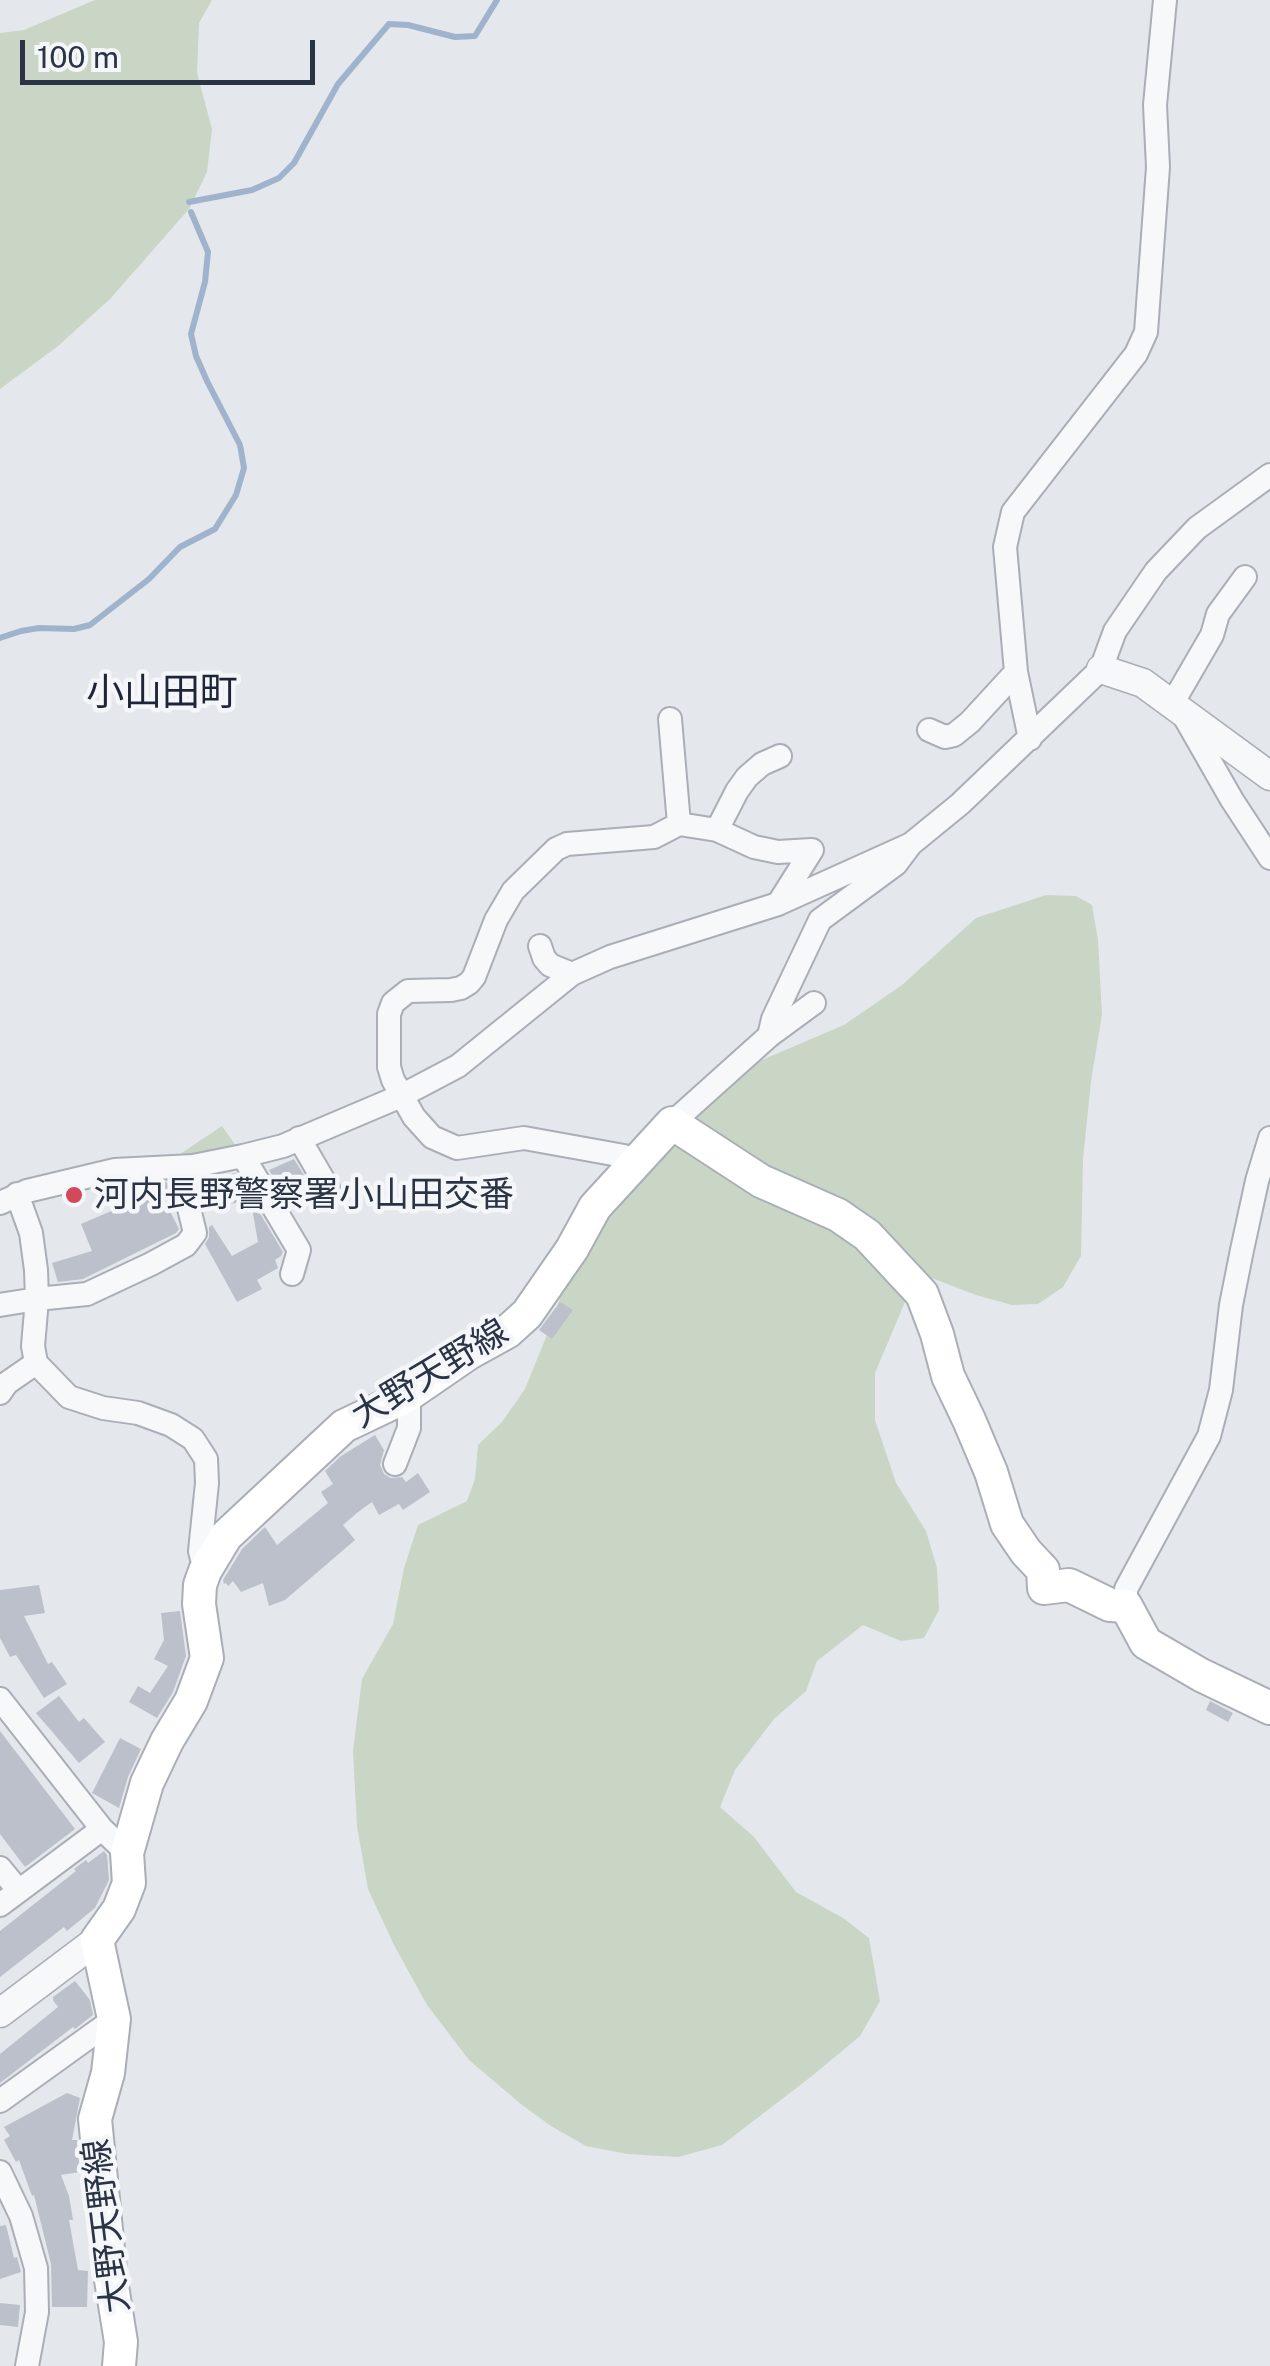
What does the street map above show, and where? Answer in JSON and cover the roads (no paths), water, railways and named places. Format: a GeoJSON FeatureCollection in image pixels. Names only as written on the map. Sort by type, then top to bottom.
{"type":"FeatureCollection","features":[{"type":"Feature","properties":{"kind":"main road","name":"大野天野線"},"geometry":{"type":"LineString","coordinates":[[119,2366],[120,2342],[94,2119],[108,2073],[114,2019],[97,1940],[119,1910],[129,1883],[127,1854],[147,1782],[191,1700],[207,1658],[199,1604],[205,1571],[226,1536],[344,1426],[405,1396],[507,1332],[528,1314],[572,1249],[595,1206],[672,1124]]}},
{"type":"Feature","properties":{"kind":"main road"},"geometry":{"type":"LineString","coordinates":[[672,1124],[761,1182],[838,1214],[867,1236],[922,1294],[948,1376],[976,1437],[1007,1524],[1042,1570],[1044,1588],[1069,1585],[1110,1604],[1126,1606],[1146,1643],[1270,1708]]}},
{"type":"Feature","properties":{"kind":"street"},"geometry":{"type":"LineString","coordinates":[[1030,739],[1016,672],[1005,546],[1014,512],[1136,354],[1146,332],[1158,167],[1155,105],[1165,0]]}},
{"type":"Feature","properties":{"kind":"street"},"geometry":{"type":"LineString","coordinates":[[769,1036],[773,1019],[820,920],[896,864],[911,844],[960,804],[1100,670],[1115,631],[1156,571],[1196,528],[1270,475]]}},
{"type":"Feature","properties":{"kind":"street"},"geometry":{"type":"LineString","coordinates":[[1176,706],[1212,635],[1218,614],[1244,577]]}},
{"type":"Feature","properties":{"kind":"street"},"geometry":{"type":"LineString","coordinates":[[1100,670],[1143,683],[1270,776]]}},
{"type":"Feature","properties":{"kind":"street"},"geometry":{"type":"LineString","coordinates":[[929,730],[944,738],[954,734],[1016,672]]}},
{"type":"Feature","properties":{"kind":"street"},"geometry":{"type":"LineString","coordinates":[[1176,706],[1270,858]]}},
{"type":"Feature","properties":{"kind":"street"},"geometry":{"type":"LineString","coordinates":[[670,719],[679,824]]}},
{"type":"Feature","properties":{"kind":"street"},"geometry":{"type":"LineString","coordinates":[[717,830],[747,777],[780,756]]}},
{"type":"Feature","properties":{"kind":"street"},"geometry":{"type":"LineString","coordinates":[[636,1162],[624,1156],[524,1138],[456,1148],[432,1137],[401,1096],[390,1068],[389,1014],[393,1002],[408,991],[451,990],[469,983],[490,912],[556,849],[567,844],[654,837],[679,824],[717,830],[778,852],[812,850],[778,904]]}},
{"type":"Feature","properties":{"kind":"street"},"geometry":{"type":"LineString","coordinates":[[205,1571],[200,1552],[206,1459],[193,1439],[171,1425],[138,1412],[102,1408],[69,1397],[36,1364],[33,1346],[37,1298],[31,1232],[8,1199],[115,1170],[180,1167],[283,1146],[401,1096],[458,1066],[572,974],[610,957],[778,904],[911,844]]}},
{"type":"Feature","properties":{"kind":"street"},"geometry":{"type":"LineString","coordinates":[[540,946],[550,965],[572,974]]}},
{"type":"Feature","properties":{"kind":"street"},"geometry":{"type":"LineString","coordinates":[[672,1124],[769,1036],[814,1003]]}},
{"type":"Feature","properties":{"kind":"street"},"geometry":{"type":"LineString","coordinates":[[299,1138],[328,1188]]}},
{"type":"Feature","properties":{"kind":"street"},"geometry":{"type":"LineString","coordinates":[[1126,1606],[1126,1589],[1209,1436],[1221,1390],[1242,1250],[1270,1138]]}},
{"type":"Feature","properties":{"kind":"street"},"geometry":{"type":"LineString","coordinates":[[244,1156],[299,1250],[292,1274]]}},
{"type":"Feature","properties":{"kind":"street"},"geometry":{"type":"LineString","coordinates":[[0,1305],[87,1294],[186,1244],[196,1233],[180,1167]]}},
{"type":"Feature","properties":{"kind":"street"},"geometry":{"type":"LineString","coordinates":[[0,1393],[7,1383],[36,1364]]}},
{"type":"Feature","properties":{"kind":"street"},"geometry":{"type":"LineString","coordinates":[[394,1464],[409,1428],[405,1396]]}},
{"type":"Feature","properties":{"kind":"street"},"geometry":{"type":"LineString","coordinates":[[0,1699],[102,1829],[127,1854]]}},
{"type":"Feature","properties":{"kind":"street"},"geometry":{"type":"LineString","coordinates":[[0,1868],[9,1898],[102,1829]]}},
{"type":"Feature","properties":{"kind":"street"},"geometry":{"type":"LineString","coordinates":[[0,2013],[97,1940]]}},
{"type":"Feature","properties":{"kind":"street"},"geometry":{"type":"LineString","coordinates":[[0,2101],[114,2019]]}},
{"type":"Feature","properties":{"kind":"street"},"geometry":{"type":"LineString","coordinates":[[0,2172],[21,2216],[36,2268],[37,2312],[27,2366]]}},
{"type":"Feature","properties":{"kind":"waterway"},"geometry":{"type":"LineString","coordinates":[[189,202],[252,190],[279,178],[294,163],[338,84],[389,24],[455,37],[475,36],[497,0]]}},
{"type":"Feature","properties":{"kind":"waterway"},"geometry":{"type":"LineString","coordinates":[[0,638],[39,628],[74,629],[90,625],[149,579],[180,547],[215,529],[236,495],[244,468],[240,445],[207,381],[191,334],[205,282],[208,252],[191,212]]}},
{"type":"Feature","properties":{"kind":"place","name":"河内長野警察署小山田交番"},"geometry":{"type":"Point","coordinates":[74,1195]}},
{"type":"Feature","properties":{"kind":"district","name":"小山田町"},"geometry":{"type":"Point","coordinates":[162,693]}}]}
